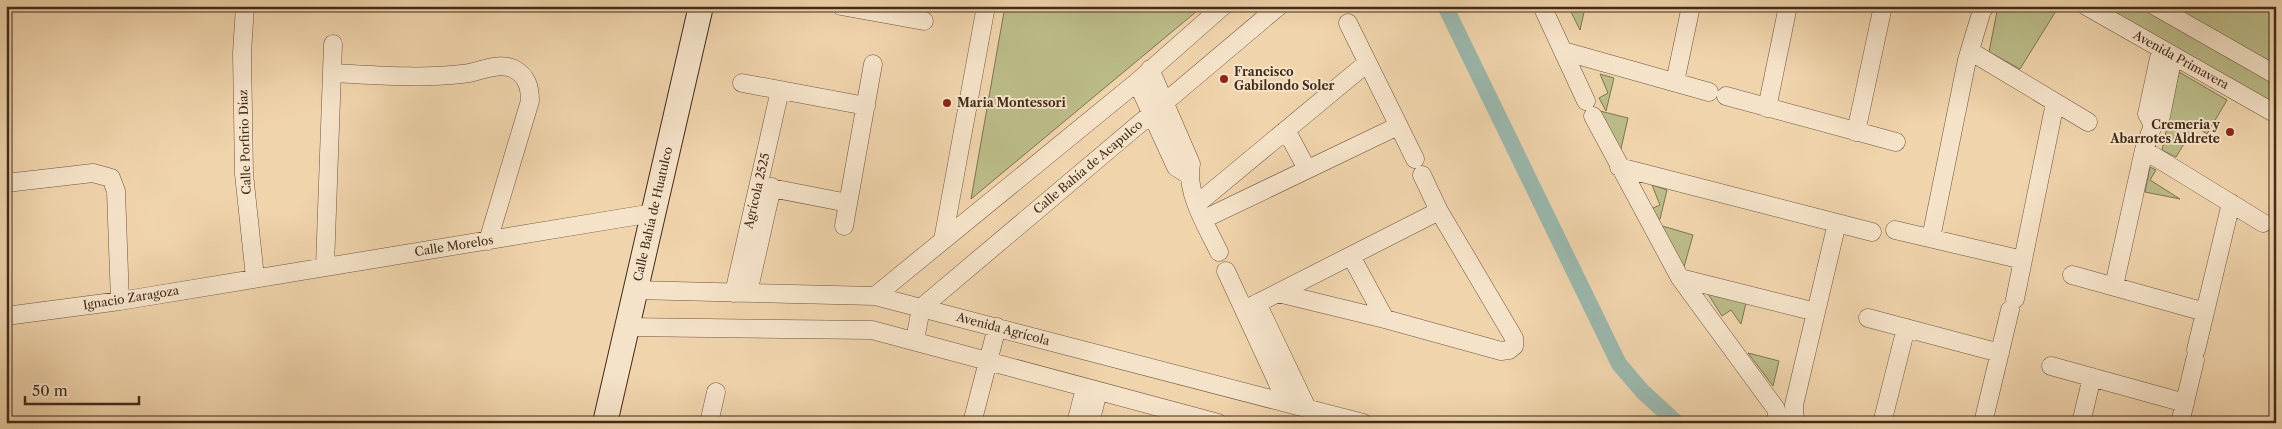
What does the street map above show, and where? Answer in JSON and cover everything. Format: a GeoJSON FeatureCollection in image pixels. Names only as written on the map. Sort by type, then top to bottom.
{"type":"FeatureCollection","features":[{"type":"Feature","properties":{"kind":"street","name":"Calle Porfirio Díaz"},"geometry":{"type":"LineString","coordinates":[[245,6],[242,53],[244,174],[255,277]]}},
{"type":"Feature","properties":{"kind":"street","name":"Calle Bahía de Huatulco"},"geometry":{"type":"LineString","coordinates":[[605,423],[701,6]]}},
{"type":"Feature","properties":{"kind":"street"},"geometry":{"type":"LineString","coordinates":[[841,6],[882,10],[924,21]]}},
{"type":"Feature","properties":{"kind":"street"},"geometry":{"type":"LineString","coordinates":[[943,240],[986,6]]}},
{"type":"Feature","properties":{"kind":"street"},"geometry":{"type":"LineString","coordinates":[[875,296],[1143,76],[1223,6]]}},
{"type":"Feature","properties":{"kind":"street","name":"Calle Bahía de Acapulco"},"geometry":{"type":"LineString","coordinates":[[921,308],[1279,6]]}},
{"type":"Feature","properties":{"kind":"street"},"geometry":{"type":"LineString","coordinates":[[1542,6],[1619,167],[1680,278],[1777,416],[1794,405]]}},
{"type":"Feature","properties":{"kind":"street"},"geometry":{"type":"LineString","coordinates":[[1675,82],[1691,6]]}},
{"type":"Feature","properties":{"kind":"street"},"geometry":{"type":"LineString","coordinates":[[1767,108],[1788,6]]}},
{"type":"Feature","properties":{"kind":"street"},"geometry":{"type":"LineString","coordinates":[[1856,132],[1883,6]]}},
{"type":"Feature","properties":{"kind":"street","name":"Avenida Primavera"},"geometry":{"type":"LineString","coordinates":[[2086,6],[2276,114]]}},
{"type":"Feature","properties":{"kind":"street"},"geometry":{"type":"LineString","coordinates":[[2155,6],[2276,75]]}},
{"type":"Feature","properties":{"kind":"street"},"geometry":{"type":"LineString","coordinates":[[1931,238],[1970,51],[1983,7]]}},
{"type":"Feature","properties":{"kind":"street"},"geometry":{"type":"LineString","coordinates":[[1348,23],[1415,159]]}},
{"type":"Feature","properties":{"kind":"street"},"geometry":{"type":"LineString","coordinates":[[325,266],[333,44]]}},
{"type":"Feature","properties":{"kind":"street"},"geometry":{"type":"LineString","coordinates":[[1563,51],[1709,92]]}},
{"type":"Feature","properties":{"kind":"street"},"geometry":{"type":"LineString","coordinates":[[1970,51],[2088,122]]}},
{"type":"Feature","properties":{"kind":"street"},"geometry":{"type":"LineString","coordinates":[[2114,286],[2144,150],[2153,125],[2147,114],[2167,52]]}},
{"type":"Feature","properties":{"kind":"street"},"geometry":{"type":"LineString","coordinates":[[1200,211],[1286,130],[1367,63]]}},
{"type":"Feature","properties":{"kind":"street"},"geometry":{"type":"LineString","coordinates":[[844,226],[873,64]]}},
{"type":"Feature","properties":{"kind":"street"},"geometry":{"type":"LineString","coordinates":[[332,73],[432,77],[465,74],[496,66],[513,69],[524,76],[530,87],[530,101],[488,241]]}},
{"type":"Feature","properties":{"kind":"street"},"geometry":{"type":"LineString","coordinates":[[1143,76],[1158,109],[1176,167],[1189,175],[1200,211],[1218,252]]}},
{"type":"Feature","properties":{"kind":"street"},"geometry":{"type":"LineString","coordinates":[[742,83],[866,106]]}},
{"type":"Feature","properties":{"kind":"street","name":"Agrícola 2525"},"geometry":{"type":"LineString","coordinates":[[741,293],[765,186],[780,90]]}},
{"type":"Feature","properties":{"kind":"street"},"geometry":{"type":"LineString","coordinates":[[1726,96],[1896,142]]}},
{"type":"Feature","properties":{"kind":"street"},"geometry":{"type":"LineString","coordinates":[[1983,423],[2013,305],[2055,102]]}},
{"type":"Feature","properties":{"kind":"street"},"geometry":{"type":"LineString","coordinates":[[1200,211],[1306,170],[1398,126]]}},
{"type":"Feature","properties":{"kind":"street"},"geometry":{"type":"LineString","coordinates":[[1286,130],[1306,170]]}},
{"type":"Feature","properties":{"kind":"street"},"geometry":{"type":"LineString","coordinates":[[2144,150],[2264,223]]}},
{"type":"Feature","properties":{"kind":"street"},"geometry":{"type":"LineString","coordinates":[[1619,167],[1872,232]]}},
{"type":"Feature","properties":{"kind":"street"},"geometry":{"type":"LineString","coordinates":[[6,183],[93,173],[111,178],[116,190],[120,301]]}},
{"type":"Feature","properties":{"kind":"street"},"geometry":{"type":"LineString","coordinates":[[1278,293],[1385,318],[1501,351],[1509,350],[1514,346],[1514,338],[1439,211],[1422,176]]}},
{"type":"Feature","properties":{"kind":"street"},"geometry":{"type":"LineString","coordinates":[[765,186],[848,203]]}},
{"type":"Feature","properties":{"kind":"street"},"geometry":{"type":"LineString","coordinates":[[2180,423],[2231,202]]}},
{"type":"Feature","properties":{"kind":"street"},"geometry":{"type":"LineString","coordinates":[[1251,306],[1439,211]]}},
{"type":"Feature","properties":{"kind":"street","name":"Calle Morelos"},"geometry":{"type":"LineString","coordinates":[[255,277],[488,241],[653,212]]}},
{"type":"Feature","properties":{"kind":"street"},"geometry":{"type":"LineString","coordinates":[[1795,423],[1794,405],[1837,223]]}},
{"type":"Feature","properties":{"kind":"street"},"geometry":{"type":"LineString","coordinates":[[1895,230],[2023,260]]}},
{"type":"Feature","properties":{"kind":"street"},"geometry":{"type":"LineString","coordinates":[[1351,256],[1385,318]]}},
{"type":"Feature","properties":{"kind":"street"},"geometry":{"type":"LineString","coordinates":[[1226,271],[1251,306],[1307,408]]}},
{"type":"Feature","properties":{"kind":"street"},"geometry":{"type":"LineString","coordinates":[[2072,275],[2205,312]]}},
{"type":"Feature","properties":{"kind":"street","name":"Ignacio Zaragoza"},"geometry":{"type":"LineString","coordinates":[[6,316],[120,301],[255,277]]}},
{"type":"Feature","properties":{"kind":"street"},"geometry":{"type":"LineString","coordinates":[[1680,278],[1816,312]]}},
{"type":"Feature","properties":{"kind":"street","name":"Avenida Agrícola"},"geometry":{"type":"LineString","coordinates":[[635,290],[875,296],[1307,408],[1325,418],[1363,423]]}},
{"type":"Feature","properties":{"kind":"street"},"geometry":{"type":"LineString","coordinates":[[1251,306],[1287,403]]}},
{"type":"Feature","properties":{"kind":"street"},"geometry":{"type":"LineString","coordinates":[[915,340],[921,308]]}},
{"type":"Feature","properties":{"kind":"street"},"geometry":{"type":"LineString","coordinates":[[1868,318],[2000,353]]}},
{"type":"Feature","properties":{"kind":"street"},"geometry":{"type":"LineString","coordinates":[[626,327],[872,330],[915,340],[988,362],[1218,423]]}},
{"type":"Feature","properties":{"kind":"street"},"geometry":{"type":"LineString","coordinates":[[972,423],[996,327]]}},
{"type":"Feature","properties":{"kind":"street"},"geometry":{"type":"LineString","coordinates":[[1882,423],[1906,328]]}},
{"type":"Feature","properties":{"kind":"street"},"geometry":{"type":"LineString","coordinates":[[2051,366],[2185,403]]}},
{"type":"Feature","properties":{"kind":"street"},"geometry":{"type":"LineString","coordinates":[[2080,423],[2092,377]]}},
{"type":"Feature","properties":{"kind":"street"},"geometry":{"type":"LineString","coordinates":[[1076,423],[1092,390]]}},
{"type":"Feature","properties":{"kind":"street"},"geometry":{"type":"LineString","coordinates":[[1090,423],[1092,390]]}},
{"type":"Feature","properties":{"kind":"street"},"geometry":{"type":"LineString","coordinates":[[709,423],[716,392]]}},
{"type":"Feature","properties":{"kind":"green space"},"geometry":{"type":"Polygon","coordinates":[[[1005,6],[1203,6],[971,199],[1005,6]]]}},
{"type":"Feature","properties":{"kind":"green space"},"geometry":{"type":"Polygon","coordinates":[[[1568,6],[1585,8],[1580,30],[1568,6]]]}},
{"type":"Feature","properties":{"kind":"green space"},"geometry":{"type":"Polygon","coordinates":[[[1998,6],[2059,6],[2020,69],[1989,52],[1998,6]]]}},
{"type":"Feature","properties":{"kind":"green space"},"geometry":{"type":"Polygon","coordinates":[[[2097,6],[2142,6],[2276,83],[2276,108],[2097,6]]]}},
{"type":"Feature","properties":{"kind":"green space"},"geometry":{"type":"Polygon","coordinates":[[[2173,6],[2276,6],[2276,66],[2173,6]]]}},
{"type":"Feature","properties":{"kind":"green space"},"geometry":{"type":"Polygon","coordinates":[[[2179,72],[2227,100],[2207,134],[2195,126],[2176,157],[2162,150],[2179,72]]]}},
{"type":"Feature","properties":{"kind":"green space"},"geometry":{"type":"Polygon","coordinates":[[[1600,74],[1614,78],[1606,111],[1599,98],[1608,93],[1600,74]]]}},
{"type":"Feature","properties":{"kind":"green space"},"geometry":{"type":"Polygon","coordinates":[[[1600,111],[1628,118],[1620,153],[1600,111]]]}},
{"type":"Feature","properties":{"kind":"green space"},"geometry":{"type":"Polygon","coordinates":[[[2150,167],[2156,170],[2150,180],[2180,199],[2145,192],[2150,167]]]}},
{"type":"Feature","properties":{"kind":"green space"},"geometry":{"type":"Polygon","coordinates":[[[1652,185],[1667,190],[1660,219],[1656,221],[1651,209],[1660,205],[1652,185]]]}},
{"type":"Feature","properties":{"kind":"green space"},"geometry":{"type":"Polygon","coordinates":[[[1659,225],[1693,235],[1684,267],[1659,225]]]}},
{"type":"Feature","properties":{"kind":"green space"},"geometry":{"type":"Polygon","coordinates":[[[1708,294],[1746,303],[1741,324],[1731,310],[1722,316],[1708,294]]]}},
{"type":"Feature","properties":{"kind":"green space"},"geometry":{"type":"Polygon","coordinates":[[[1748,353],[1779,361],[1773,386],[1748,353]]]}},
{"type":"Feature","properties":{"kind":"waterway"},"geometry":{"type":"LineString","coordinates":[[1445,6],[1619,364],[1643,392],[1677,423]]}},
{"type":"Feature","properties":{"kind":"place","name":"Francisco Gabilondo Soler"},"geometry":{"type":"Point","coordinates":[1224,79]}},
{"type":"Feature","properties":{"kind":"place","name":"Maria Montessori"},"geometry":{"type":"Point","coordinates":[947,103]}},
{"type":"Feature","properties":{"kind":"place","name":"Cremeria y Abarrotes Aldrete"},"geometry":{"type":"Point","coordinates":[2230,132]}}]}
